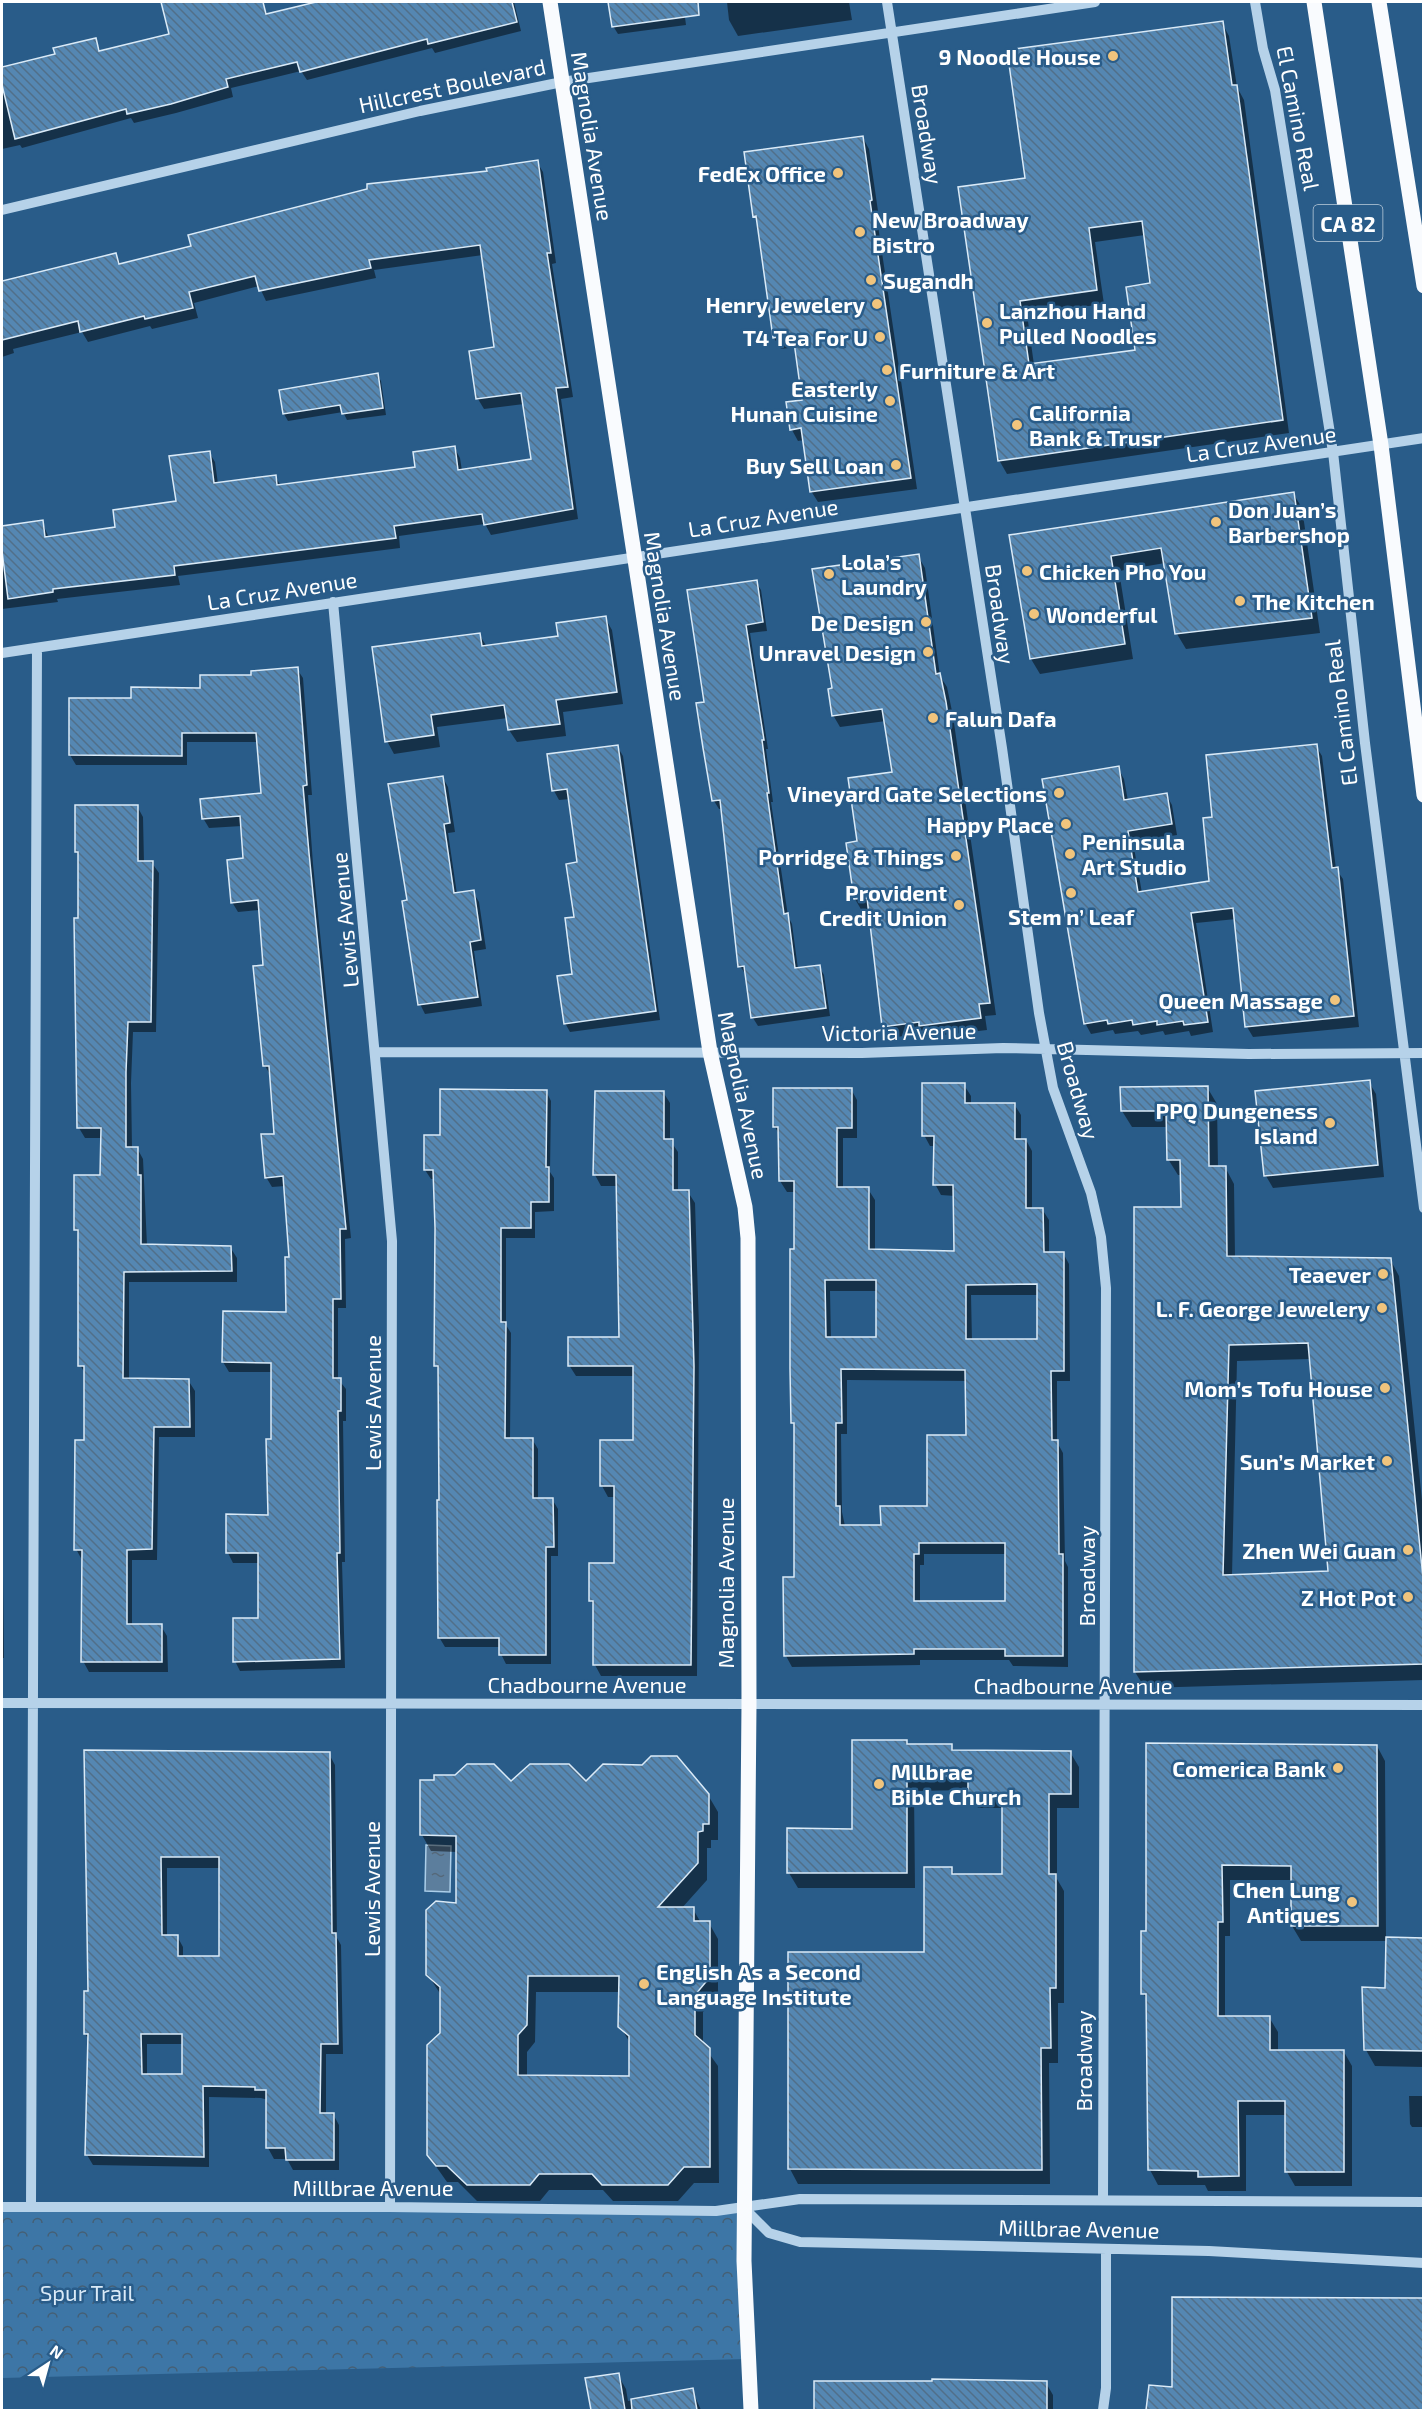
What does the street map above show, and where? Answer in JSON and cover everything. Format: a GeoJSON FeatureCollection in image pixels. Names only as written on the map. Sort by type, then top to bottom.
{"type":"FeatureCollection","features":[{"type":"Feature","properties":{"kind":"main road","name":"Magnolia Avenue"},"geometry":{"type":"LineString","coordinates":[[550,2],[710,1052],[745,1207],[748,1238],[749,1704],[744,2208],[746,2341],[751,2410]]}},
{"type":"Feature","properties":{"kind":"main road","name":"El Camino Real"},"geometry":{"type":"LineString","coordinates":[[1314,2],[1382,445],[1424,795]]}},
{"type":"Feature","properties":{"kind":"main road","name":"CA 82"},"geometry":{"type":"LineString","coordinates":[[1379,2],[1424,286]]}},
{"type":"Feature","properties":{"kind":"street","name":"Broadway"},"geometry":{"type":"LineString","coordinates":[[887,2],[1046,1049],[1053,1088],[1091,1193],[1101,1237],[1106,1288],[1103,2198]]}},
{"type":"Feature","properties":{"kind":"street","name":"Hillcrest Boulevard"},"geometry":{"type":"LineString","coordinates":[[2,210],[420,111],[562,82],[1095,2]]}},
{"type":"Feature","properties":{"kind":"street","name":"El Camino Real"},"geometry":{"type":"LineString","coordinates":[[1255,2],[1263,49],[1275,90],[1334,452],[1364,733],[1424,1208]]}},
{"type":"Feature","properties":{"kind":"street","name":"La Cruz Avenue"},"geometry":{"type":"LineString","coordinates":[[2,653],[1424,438]]}},
{"type":"Feature","properties":{"kind":"street","name":"Lewis Avenue"},"geometry":{"type":"LineString","coordinates":[[333,602],[392,1241],[390,2207]]}},
{"type":"Feature","properties":{"kind":"street"},"geometry":{"type":"LineString","coordinates":[[31,2207],[37,648]]}},
{"type":"Feature","properties":{"kind":"street","name":"Victoria Avenue"},"geometry":{"type":"LineString","coordinates":[[376,1052],[862,1053],[1046,1049],[1249,1054],[1404,1051],[1424,1053]]}},
{"type":"Feature","properties":{"kind":"street","name":"Chadbourne Avenue"},"geometry":{"type":"LineString","coordinates":[[2,1703],[1424,1705]]}},
{"type":"Feature","properties":{"kind":"street","name":"Millbrae Avenue"},"geometry":{"type":"LineString","coordinates":[[2,2207],[390,2207],[710,2211],[800,2199],[1103,2198],[1424,2202]]}},
{"type":"Feature","properties":{"kind":"street","name":"Millbrae Avenue"},"geometry":{"type":"LineString","coordinates":[[744,2208],[769,2233],[800,2242],[1209,2251],[1424,2263]]}},
{"type":"Feature","properties":{"kind":"street"},"geometry":{"type":"LineString","coordinates":[[1103,2410],[1106,2388],[1106,2249]]}},
{"type":"Feature","properties":{"kind":"green space","name":"Spur Trail"},"geometry":{"type":"Polygon","coordinates":[[[2,2207],[744,2208],[747,2359],[2,2378],[2,2207]]]}},
{"type":"Feature","properties":{"kind":"water"},"geometry":{"type":"Polygon","coordinates":[[[426,1845],[451,1846],[450,1892],[425,1891],[426,1845]]]}},
{"type":"Feature","properties":{"kind":"building"},"geometry":{"type":"Polygon","coordinates":[[[161,2],[263,2],[266,14],[316,2],[512,2],[517,22],[428,44],[427,39],[300,72],[297,62],[226,79],[228,87],[171,104],[127,114],[126,109],[15,139],[2,85],[2,67],[55,54],[53,48],[96,38],[99,51],[169,34],[161,2]]]}},
{"type":"Feature","properties":{"kind":"building"},"geometry":{"type":"Polygon","coordinates":[[[608,2],[698,2],[699,15],[612,27],[608,2]]]}},
{"type":"Feature","properties":{"kind":"building"},"geometry":{"type":"Polygon","coordinates":[[[1223,21],[1232,85],[1237,85],[1283,420],[998,461],[958,187],[1025,178],[1007,50],[1223,21]],[[1142,221],[1089,228],[1097,290],[1020,301],[1029,364],[1135,350],[1126,287],[1150,283],[1142,221]]]}},
{"type":"Feature","properties":{"kind":"building"},"geometry":{"type":"Polygon","coordinates":[[[863,136],[872,200],[870,201],[911,478],[810,492],[801,428],[790,430],[786,402],[802,400],[793,335],[773,338],[756,216],[753,217],[744,152],[863,136]]]}},
{"type":"Feature","properties":{"kind":"building"},"geometry":{"type":"Polygon","coordinates":[[[538,160],[551,253],[547,253],[568,387],[556,388],[573,509],[484,525],[482,514],[394,526],[396,538],[174,566],[175,575],[53,589],[53,592],[8,599],[2,551],[2,526],[43,520],[45,537],[115,527],[113,510],[176,501],[169,456],[210,451],[214,483],[276,475],[277,485],[415,467],[413,452],[455,446],[458,470],[531,459],[521,393],[476,399],[469,351],[494,347],[480,245],[369,260],[371,268],[259,291],[255,276],[189,292],[193,308],[145,319],[144,316],[80,332],[78,321],[2,340],[2,281],[116,253],[119,264],[191,246],[188,235],[367,189],[367,184],[487,171],[486,168],[538,160]]]}},
{"type":"Feature","properties":{"kind":"building"},"geometry":{"type":"Polygon","coordinates":[[[378,373],[383,408],[342,414],[340,405],[283,414],[279,390],[378,373]]]}},
{"type":"Feature","properties":{"kind":"building"},"geometry":{"type":"Polygon","coordinates":[[[1294,492],[1312,618],[1175,634],[1161,548],[1111,556],[1125,644],[1030,659],[1009,535],[1294,492]]]}},
{"type":"Feature","properties":{"kind":"building"},"geometry":{"type":"Polygon","coordinates":[[[919,554],[936,674],[940,673],[946,702],[990,1003],[979,1004],[981,1018],[919,1026],[919,1022],[882,1027],[867,898],[854,899],[846,843],[857,841],[848,778],[892,772],[882,709],[832,716],[828,689],[832,688],[812,569],[919,554]]]}},
{"type":"Feature","properties":{"kind":"building"},"geometry":{"type":"Polygon","coordinates":[[[757,580],[763,622],[746,625],[764,740],[762,740],[769,793],[767,793],[784,914],[788,913],[795,968],[820,965],[826,1008],[751,1018],[744,966],[738,967],[720,800],[712,801],[696,703],[704,702],[687,590],[757,580]]]}},
{"type":"Feature","properties":{"kind":"building"},"geometry":{"type":"Polygon","coordinates":[[[606,616],[617,692],[556,700],[560,724],[508,730],[504,705],[431,715],[434,735],[385,742],[372,647],[480,633],[482,646],[558,636],[556,623],[606,616]]]}},
{"type":"Feature","properties":{"kind":"building"},"geometry":{"type":"Polygon","coordinates":[[[298,667],[307,785],[303,786],[346,1229],[340,1229],[341,1299],[333,1299],[333,1378],[341,1378],[341,1411],[338,1411],[340,1553],[337,1553],[340,1659],[233,1662],[233,1618],[258,1618],[258,1553],[226,1553],[226,1514],[268,1515],[266,1439],[271,1439],[271,1363],[222,1362],[223,1311],[286,1312],[285,1257],[289,1257],[283,1176],[265,1178],[261,1134],[274,1134],[269,1066],[263,1066],[253,966],[263,965],[258,900],[231,903],[227,860],[243,858],[240,816],[202,819],[200,799],[261,793],[256,733],[182,733],[182,756],[69,755],[69,698],[131,698],[131,687],[200,688],[200,675],[251,675],[251,671],[298,667]]]}},
{"type":"Feature","properties":{"kind":"building"},"geometry":{"type":"Polygon","coordinates":[[[1317,744],[1332,868],[1338,867],[1354,1016],[1245,1027],[1233,908],[1191,913],[1208,1022],[1184,1025],[1183,1021],[1157,1025],[1157,1021],[1133,1025],[1132,1020],[1108,1024],[1107,1020],[1084,1024],[1042,779],[1119,766],[1124,800],[1167,793],[1172,824],[1128,831],[1138,892],[1209,881],[1203,818],[1212,817],[1206,755],[1317,744]]]}},
{"type":"Feature","properties":{"kind":"building"},"geometry":{"type":"Polygon","coordinates":[[[618,745],[656,1011],[564,1024],[557,976],[572,974],[565,918],[574,917],[566,864],[577,862],[567,789],[552,791],[547,754],[618,745]]]}},
{"type":"Feature","properties":{"kind":"building"},"geometry":{"type":"Polygon","coordinates":[[[443,776],[450,823],[444,824],[454,893],[474,890],[481,940],[470,942],[478,997],[418,1005],[402,901],[407,900],[388,784],[443,776]]]}},
{"type":"Feature","properties":{"kind":"building"},"geometry":{"type":"Polygon","coordinates":[[[75,805],[138,805],[138,861],[153,861],[151,1022],[128,1022],[126,1072],[126,1147],[138,1147],[138,1175],[141,1175],[141,1244],[231,1246],[232,1271],[124,1272],[123,1378],[189,1379],[190,1427],[154,1427],[152,1549],[127,1550],[127,1624],[162,1624],[162,1662],[81,1662],[82,1550],[74,1550],[75,1440],[84,1440],[84,1366],[78,1366],[78,1230],[74,1230],[74,1175],[100,1175],[101,1128],[77,1128],[74,918],[78,918],[78,852],[75,852],[75,805]]]}},
{"type":"Feature","properties":{"kind":"building"},"geometry":{"type":"Polygon","coordinates":[[[1370,1080],[1378,1165],[1264,1176],[1255,1091],[1370,1080]]]}},
{"type":"Feature","properties":{"kind":"building"},"geometry":{"type":"Polygon","coordinates":[[[922,1083],[965,1083],[965,1103],[1015,1103],[1015,1139],[1026,1139],[1026,1208],[1043,1208],[1044,1252],[1064,1252],[1064,1371],[1051,1371],[1052,1440],[1058,1440],[1059,1554],[1063,1554],[1063,1656],[1005,1656],[1005,1649],[914,1649],[914,1654],[784,1656],[783,1577],[794,1577],[794,1423],[791,1423],[790,1249],[794,1249],[794,1181],[779,1181],[778,1127],[773,1127],[773,1088],[852,1088],[852,1128],[837,1128],[837,1187],[869,1187],[869,1249],[954,1251],[953,1185],[933,1185],[934,1136],[922,1136],[922,1083]],[[825,1280],[826,1337],[876,1337],[876,1280],[825,1280]],[[1037,1284],[966,1285],[966,1339],[1037,1339],[1037,1284]],[[841,1369],[842,1423],[836,1423],[836,1506],[840,1506],[840,1525],[881,1525],[880,1506],[927,1506],[927,1435],[966,1435],[965,1370],[841,1369]],[[919,1543],[919,1554],[914,1554],[914,1601],[1005,1601],[1005,1543],[919,1543]]]}},
{"type":"Feature","properties":{"kind":"building"},"geometry":{"type":"Polygon","coordinates":[[[1208,1086],[1209,1166],[1226,1166],[1227,1256],[1391,1258],[1424,1588],[1424,1664],[1134,1672],[1134,1207],[1181,1207],[1180,1160],[1167,1160],[1166,1111],[1121,1111],[1120,1087],[1208,1086]],[[1308,1343],[1229,1345],[1223,1575],[1328,1571],[1308,1343]]]}},
{"type":"Feature","properties":{"kind":"building"},"geometry":{"type":"Polygon","coordinates":[[[440,1089],[547,1090],[546,1167],[549,1167],[549,1202],[531,1202],[531,1228],[501,1228],[501,1322],[506,1322],[505,1438],[533,1438],[533,1498],[553,1498],[554,1547],[546,1547],[546,1655],[499,1655],[499,1638],[438,1638],[438,1366],[434,1366],[435,1228],[433,1170],[424,1170],[424,1135],[440,1135],[440,1089]]]}},
{"type":"Feature","properties":{"kind":"building"},"geometry":{"type":"Polygon","coordinates":[[[595,1091],[664,1091],[664,1139],[673,1139],[673,1190],[689,1190],[694,1366],[691,1665],[593,1665],[593,1601],[589,1601],[589,1563],[614,1563],[614,1486],[600,1486],[600,1440],[633,1440],[633,1366],[568,1366],[568,1337],[619,1337],[616,1175],[593,1175],[595,1091]]]}},
{"type":"Feature","properties":{"kind":"building"},"geometry":{"type":"Polygon","coordinates":[[[852,1740],[907,1740],[907,1744],[952,1744],[952,1750],[1071,1751],[1071,1794],[1049,1794],[1049,1874],[1056,1874],[1056,1988],[1050,1988],[1051,2048],[1041,2048],[1042,2170],[788,2169],[788,1952],[924,1952],[924,1867],[952,1867],[952,1874],[1002,1874],[1002,1794],[968,1794],[968,1776],[907,1776],[907,1873],[787,1873],[787,1828],[852,1829],[852,1740]]]}},
{"type":"Feature","properties":{"kind":"building"},"geometry":{"type":"Polygon","coordinates":[[[1146,1743],[1377,1745],[1378,1926],[1291,1926],[1291,1866],[1222,1865],[1223,1922],[1218,1922],[1218,2016],[1270,2016],[1270,2050],[1344,2050],[1344,2172],[1285,2172],[1285,2101],[1238,2101],[1239,2176],[1198,2177],[1198,2171],[1148,2170],[1146,1994],[1141,1994],[1141,1931],[1146,1931],[1146,1743]]]}},
{"type":"Feature","properties":{"kind":"building"},"geometry":{"type":"Polygon","coordinates":[[[84,1750],[330,1752],[332,1933],[336,1933],[338,2044],[321,2044],[320,2113],[334,2113],[334,2160],[286,2160],[285,2148],[266,2148],[266,2090],[255,2090],[255,2087],[203,2086],[204,2157],[85,2155],[88,2034],[84,2034],[84,1991],[88,1991],[84,1750]],[[161,1857],[162,1935],[178,1935],[178,1956],[219,1956],[219,1857],[161,1857]],[[141,2034],[142,2074],[182,2074],[182,2034],[141,2034]]]}},
{"type":"Feature","properties":{"kind":"building"},"geometry":{"type":"Polygon","coordinates":[[[651,1756],[677,1756],[709,1794],[709,1824],[703,1824],[703,1831],[698,1832],[698,1863],[658,1907],[694,1907],[694,1921],[710,1921],[710,1977],[695,1995],[695,2035],[710,2048],[710,2167],[684,2167],[668,2185],[602,2185],[592,2174],[539,2174],[530,2185],[467,2185],[447,2166],[436,2166],[427,2155],[427,2045],[440,2033],[440,1987],[426,1975],[426,1910],[436,1901],[456,1903],[456,1836],[420,1835],[420,1780],[434,1780],[434,1775],[455,1775],[467,1764],[494,1764],[511,1781],[530,1764],[569,1764],[586,1781],[603,1764],[642,1765],[651,1756]],[[528,1976],[527,2025],[518,2035],[518,2075],[629,2076],[629,2036],[618,2027],[619,1976],[528,1976]]]}},
{"type":"Feature","properties":{"kind":"building"},"geometry":{"type":"Polygon","coordinates":[[[1386,1937],[1424,1938],[1424,2051],[1364,2050],[1362,1987],[1385,1988],[1386,1937]]]}},
{"type":"Feature","properties":{"kind":"building"},"geometry":{"type":"Polygon","coordinates":[[[1172,2297],[1424,2298],[1424,2410],[1146,2410],[1149,2385],[1172,2387],[1172,2297]]]}},
{"type":"Feature","properties":{"kind":"building"},"geometry":{"type":"Polygon","coordinates":[[[619,2373],[625,2410],[591,2410],[585,2378],[619,2373]]]}},
{"type":"Feature","properties":{"kind":"building"},"geometry":{"type":"Polygon","coordinates":[[[932,2379],[1047,2381],[1047,2410],[814,2410],[814,2381],[932,2381],[932,2379]]]}},
{"type":"Feature","properties":{"kind":"building"},"geometry":{"type":"Polygon","coordinates":[[[693,2388],[697,2410],[632,2410],[631,2399],[693,2388]]]}},
{"type":"Feature","properties":{"kind":"place","name":"9 Noodle House"},"geometry":{"type":"Point","coordinates":[1113,56]}},
{"type":"Feature","properties":{"kind":"place","name":"FedEx Office"},"geometry":{"type":"Point","coordinates":[838,173]}},
{"type":"Feature","properties":{"kind":"place","name":"New Broadway Bistro"},"geometry":{"type":"Point","coordinates":[860,232]}},
{"type":"Feature","properties":{"kind":"place","name":"Sugandh"},"geometry":{"type":"Point","coordinates":[871,280]}},
{"type":"Feature","properties":{"kind":"place","name":"Henry Jewelery"},"geometry":{"type":"Point","coordinates":[877,304]}},
{"type":"Feature","properties":{"kind":"place","name":"Lanzhou Hand Pulled Noodles"},"geometry":{"type":"Point","coordinates":[987,323]}},
{"type":"Feature","properties":{"kind":"place","name":"T4 Tea For U"},"geometry":{"type":"Point","coordinates":[880,337]}},
{"type":"Feature","properties":{"kind":"place","name":"Furniture & Art"},"geometry":{"type":"Point","coordinates":[887,370]}},
{"type":"Feature","properties":{"kind":"place","name":"Easterly Hunan Cuisine"},"geometry":{"type":"Point","coordinates":[890,401]}},
{"type":"Feature","properties":{"kind":"place","name":"California Bank & Trusr"},"geometry":{"type":"Point","coordinates":[1017,425]}},
{"type":"Feature","properties":{"kind":"place","name":"Buy Sell Loan"},"geometry":{"type":"Point","coordinates":[896,465]}},
{"type":"Feature","properties":{"kind":"place","name":"Don Juan’s Barbershop"},"geometry":{"type":"Point","coordinates":[1216,522]}},
{"type":"Feature","properties":{"kind":"place","name":"Chicken Pho You"},"geometry":{"type":"Point","coordinates":[1027,571]}},
{"type":"Feature","properties":{"kind":"place","name":"Lola’s Laundry"},"geometry":{"type":"Point","coordinates":[829,574]}},
{"type":"Feature","properties":{"kind":"place","name":"The Kitchen"},"geometry":{"type":"Point","coordinates":[1240,601]}},
{"type":"Feature","properties":{"kind":"place","name":"Wonderful"},"geometry":{"type":"Point","coordinates":[1034,614]}},
{"type":"Feature","properties":{"kind":"place","name":"De Design"},"geometry":{"type":"Point","coordinates":[926,622]}},
{"type":"Feature","properties":{"kind":"place","name":"Unravel Design"},"geometry":{"type":"Point","coordinates":[928,652]}},
{"type":"Feature","properties":{"kind":"place","name":"Falun Dafa"},"geometry":{"type":"Point","coordinates":[933,718]}},
{"type":"Feature","properties":{"kind":"place","name":"Vineyard Gate Selections"},"geometry":{"type":"Point","coordinates":[1059,793]}},
{"type":"Feature","properties":{"kind":"place","name":"Happy Place"},"geometry":{"type":"Point","coordinates":[1066,824]}},
{"type":"Feature","properties":{"kind":"place","name":"Peninsula Art Studio"},"geometry":{"type":"Point","coordinates":[1070,854]}},
{"type":"Feature","properties":{"kind":"place","name":"Porridge & Things"},"geometry":{"type":"Point","coordinates":[956,856]}},
{"type":"Feature","properties":{"kind":"place","name":"Stem n’ Leaf"},"geometry":{"type":"Point","coordinates":[1071,893]}},
{"type":"Feature","properties":{"kind":"place","name":"Provident Credit Union"},"geometry":{"type":"Point","coordinates":[959,905]}},
{"type":"Feature","properties":{"kind":"place","name":"Queen Massage"},"geometry":{"type":"Point","coordinates":[1335,1000]}},
{"type":"Feature","properties":{"kind":"place","name":"PPQ Dungeness Island"},"geometry":{"type":"Point","coordinates":[1330,1123]}},
{"type":"Feature","properties":{"kind":"place","name":"Teaever"},"geometry":{"type":"Point","coordinates":[1383,1274]}},
{"type":"Feature","properties":{"kind":"place","name":"L. F. George Jewelery"},"geometry":{"type":"Point","coordinates":[1382,1308]}},
{"type":"Feature","properties":{"kind":"place","name":"Mom’s Tofu House"},"geometry":{"type":"Point","coordinates":[1385,1388]}},
{"type":"Feature","properties":{"kind":"place","name":"Sun’s Market"},"geometry":{"type":"Point","coordinates":[1387,1461]}},
{"type":"Feature","properties":{"kind":"place","name":"Zhen Wei Guan"},"geometry":{"type":"Point","coordinates":[1408,1550]}},
{"type":"Feature","properties":{"kind":"place","name":"Z Hot Pot"},"geometry":{"type":"Point","coordinates":[1408,1597]}},
{"type":"Feature","properties":{"kind":"place","name":"Comerica Bank"},"geometry":{"type":"Point","coordinates":[1338,1768]}},
{"type":"Feature","properties":{"kind":"place","name":"Mllbrae Bible Church"},"geometry":{"type":"Point","coordinates":[879,1784]}},
{"type":"Feature","properties":{"kind":"place","name":"Chen Lung Antiques"},"geometry":{"type":"Point","coordinates":[1352,1902]}},
{"type":"Feature","properties":{"kind":"place","name":"English As a Second Language Institute"},"geometry":{"type":"Point","coordinates":[644,1984]}}]}
